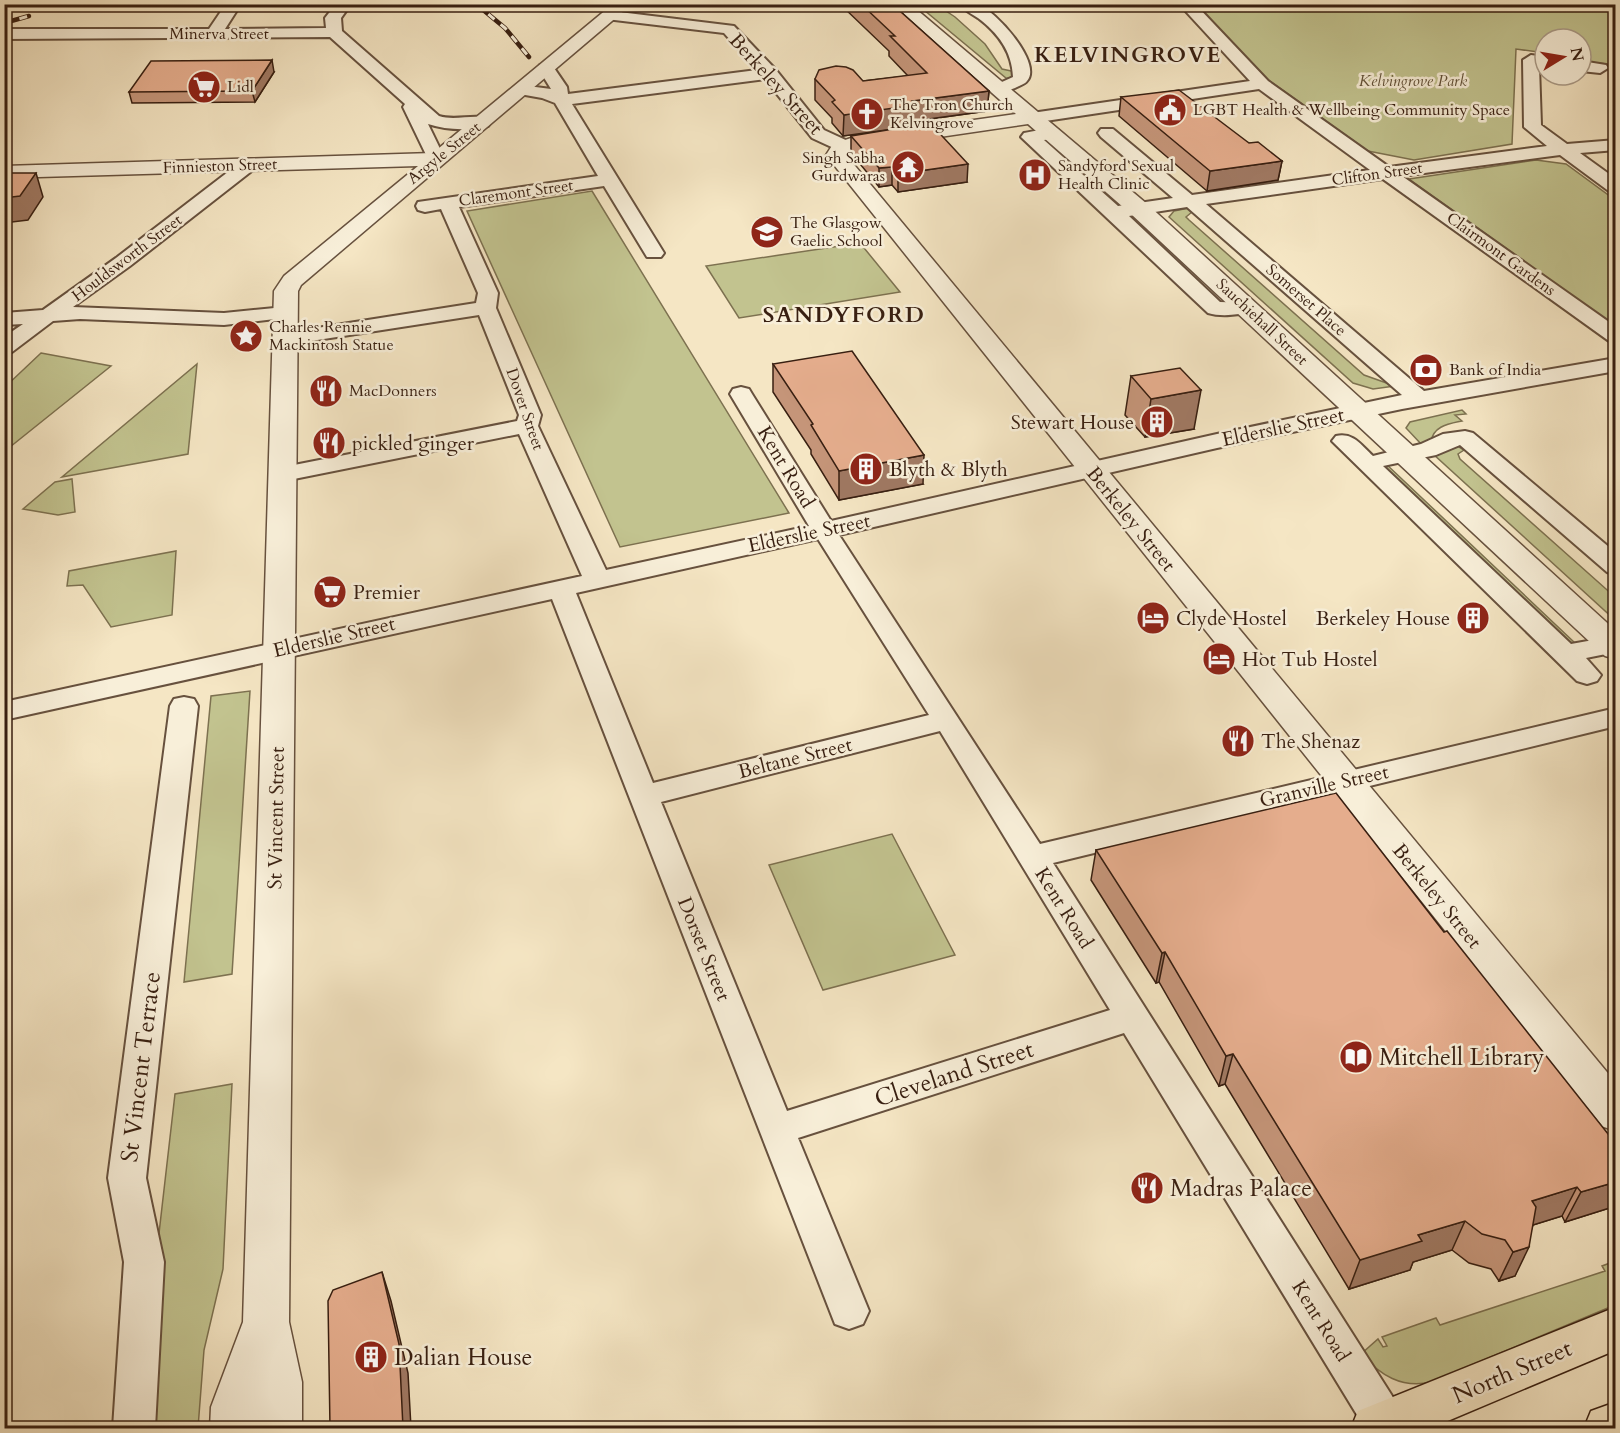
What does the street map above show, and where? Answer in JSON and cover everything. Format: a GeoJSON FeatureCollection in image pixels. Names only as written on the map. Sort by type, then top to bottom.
{"type":"FeatureCollection","features":[{"type":"Feature","properties":{"kind":"main road","name":"North Street"},"geometry":{"type":"LineString","coordinates":[[1380,1426],[1616,1328]]}},
{"type":"Feature","properties":{"kind":"main road"},"geometry":{"type":"LineString","coordinates":[[1608,1428],[1616,1425]]}},
{"type":"Feature","properties":{"kind":"street"},"geometry":{"type":"LineString","coordinates":[[214,34],[234,4]]}},
{"type":"Feature","properties":{"kind":"street"},"geometry":{"type":"LineString","coordinates":[[344,4],[333,18],[334,32],[382,74],[407,100],[437,122],[482,122]]}},
{"type":"Feature","properties":{"kind":"street","name":"Sauchiehall Street"},"geometry":{"type":"LineString","coordinates":[[899,4],[1139,209],[1613,647]]}},
{"type":"Feature","properties":{"kind":"street"},"geometry":{"type":"LineString","coordinates":[[966,4],[999,29],[1013,45],[1020,59],[1021,79],[999,89]]}},
{"type":"Feature","properties":{"kind":"street","name":"Clairmont Gardens"},"geometry":{"type":"LineString","coordinates":[[1186,4],[1262,84],[1616,337]]}},
{"type":"Feature","properties":{"kind":"street","name":"Argyle Street"},"geometry":{"type":"LineString","coordinates":[[285,326],[286,291],[292,281],[617,10]]}},
{"type":"Feature","properties":{"kind":"street","name":"Berkeley Street"},"geometry":{"type":"LineString","coordinates":[[617,10],[729,29],[770,73],[818,134],[844,146],[836,153],[836,157],[1343,782],[1616,1114]]}},
{"type":"Feature","properties":{"kind":"street","name":"Minerva Street"},"geometry":{"type":"LineString","coordinates":[[4,34],[334,32]]}},
{"type":"Feature","properties":{"kind":"street"},"geometry":{"type":"LineString","coordinates":[[1533,60],[1531,60],[1533,127],[1616,188]]}},
{"type":"Feature","properties":{"kind":"street"},"geometry":{"type":"LineString","coordinates":[[1593,67],[1600,68]]}},
{"type":"Feature","properties":{"kind":"street"},"geometry":{"type":"LineString","coordinates":[[546,68],[559,87],[561,100],[654,253]]}},
{"type":"Feature","properties":{"kind":"street"},"geometry":{"type":"LineString","coordinates":[[520,90],[546,93],[561,100],[770,73]]}},
{"type":"Feature","properties":{"kind":"street"},"geometry":{"type":"LineString","coordinates":[[844,146],[1262,84]]}},
{"type":"Feature","properties":{"kind":"street"},"geometry":{"type":"LineString","coordinates":[[407,100],[436,159]]}},
{"type":"Feature","properties":{"kind":"street","name":"Somerset Place"},"geometry":{"type":"LineString","coordinates":[[1107,133],[1420,399]]}},
{"type":"Feature","properties":{"kind":"street"},"geometry":{"type":"LineString","coordinates":[[1052,134],[1030,137],[1114,212],[1215,309],[1245,307]]}},
{"type":"Feature","properties":{"kind":"street","name":"Clifton Street"},"geometry":{"type":"LineString","coordinates":[[1114,212],[1515,154],[1616,145]]}},
{"type":"Feature","properties":{"kind":"street","name":"Finnieston Street"},"geometry":{"type":"LineString","coordinates":[[4,172],[436,159]]}},
{"type":"Feature","properties":{"kind":"street","name":"Houldsworth Street"},"geometry":{"type":"LineString","coordinates":[[4,347],[123,262],[247,166]]}},
{"type":"Feature","properties":{"kind":"street","name":"Claremont Street"},"geometry":{"type":"LineString","coordinates":[[424,206],[608,180]]}},
{"type":"Feature","properties":{"kind":"street","name":"Dover Street"},"geometry":{"type":"LineString","coordinates":[[448,203],[488,293],[486,308],[530,415],[527,426],[597,580]]}},
{"type":"Feature","properties":{"kind":"street"},"geometry":{"type":"LineString","coordinates":[[4,319],[80,314],[224,319],[285,326],[486,308]]}},
{"type":"Feature","properties":{"kind":"street","name":"St Vincent Street"},"geometry":{"type":"LineString","coordinates":[[278,1428],[278,1382],[266,1322],[284,474],[285,326]]}},
{"type":"Feature","properties":{"kind":"street","name":"Elderslie Street"},"geometry":{"type":"LineString","coordinates":[[4,711],[280,648],[1358,411],[1616,364]]}},
{"type":"Feature","properties":{"kind":"street","name":"Kent Road"},"geometry":{"type":"LineString","coordinates":[[741,394],[824,530],[1033,857],[1380,1426]]}},
{"type":"Feature","properties":{"kind":"street"},"geometry":{"type":"LineString","coordinates":[[284,474],[527,426]]}},
{"type":"Feature","properties":{"kind":"street"},"geometry":{"type":"LineString","coordinates":[[1366,462],[1432,448],[1461,437],[1468,440],[1616,567]]}},
{"type":"Feature","properties":{"kind":"street"},"geometry":{"type":"LineString","coordinates":[[1344,441],[1587,675]]}},
{"type":"Feature","properties":{"kind":"street","name":"Dorset Street"},"geometry":{"type":"LineString","coordinates":[[560,587],[849,1311]]}},
{"type":"Feature","properties":{"kind":"street"},"geometry":{"type":"LineString","coordinates":[[1566,654],[1613,647]]}},
{"type":"Feature","properties":{"kind":"street","name":"St Vincent Terrace"},"geometry":{"type":"LineString","coordinates":[[134,1428],[144,1262],[127,1178],[184,706]]}},
{"type":"Feature","properties":{"kind":"street","name":"Granville Street"},"geometry":{"type":"LineString","coordinates":[[1033,857],[1616,717]]}},
{"type":"Feature","properties":{"kind":"street","name":"Beltane Street"},"geometry":{"type":"LineString","coordinates":[[643,796],[947,720]]}},
{"type":"Feature","properties":{"kind":"street","name":"Cleveland Street"},"geometry":{"type":"LineString","coordinates":[[777,1130],[1132,1017]]}},
{"type":"Feature","properties":{"kind":"street","name":"St Vincent Street"},"geometry":{"type":"LineString","coordinates":[[234,1428],[235,1407],[266,1322]]}},
{"type":"Feature","properties":{"kind":"green space"},"geometry":{"type":"Polygon","coordinates":[[[918,5],[937,5],[955,17],[985,44],[1002,69],[1016,72],[1012,79],[1006,78],[918,5]]]}},
{"type":"Feature","properties":{"kind":"green space","name":"Kelvingrove Park"},"geometry":{"type":"Polygon","coordinates":[[[1195,5],[1615,5],[1615,65],[1593,62],[1593,27],[1533,27],[1533,51],[1516,49],[1512,144],[1414,160],[1368,151],[1264,77],[1195,5]]]}},
{"type":"Feature","properties":{"kind":"green space"},"geometry":{"type":"Polygon","coordinates":[[[1536,160],[1566,164],[1615,200],[1615,326],[1409,179],[1536,160]]]}},
{"type":"Feature","properties":{"kind":"green space"},"geometry":{"type":"Polygon","coordinates":[[[592,191],[789,513],[620,547],[467,211],[592,191]]]}},
{"type":"Feature","properties":{"kind":"green space"},"geometry":{"type":"Polygon","coordinates":[[[1189,208],[1192,212],[1186,217],[1189,220],[1364,375],[1395,386],[1373,389],[1353,383],[1169,217],[1174,211],[1189,208]]]}},
{"type":"Feature","properties":{"kind":"green space"},"geometry":{"type":"Polygon","coordinates":[[[860,243],[900,292],[739,318],[706,266],[860,243]]]}},
{"type":"Feature","properties":{"kind":"green space"},"geometry":{"type":"Polygon","coordinates":[[[41,353],[111,366],[5,451],[5,387],[41,353]]]}},
{"type":"Feature","properties":{"kind":"green space"},"geometry":{"type":"Polygon","coordinates":[[[197,364],[188,454],[62,477],[197,364]]]}},
{"type":"Feature","properties":{"kind":"green space"},"geometry":{"type":"Polygon","coordinates":[[[1462,410],[1466,414],[1455,415],[1462,421],[1438,429],[1431,442],[1423,446],[1406,428],[1410,422],[1462,410]]]}},
{"type":"Feature","properties":{"kind":"green space"},"geometry":{"type":"Polygon","coordinates":[[[1456,445],[1464,450],[1458,454],[1460,459],[1615,597],[1615,620],[1432,453],[1456,445]]]}},
{"type":"Feature","properties":{"kind":"green space"},"geometry":{"type":"Polygon","coordinates":[[[1385,463],[1575,643],[1564,642],[1381,464],[1385,463]]]}},
{"type":"Feature","properties":{"kind":"green space"},"geometry":{"type":"Polygon","coordinates":[[[72,479],[75,512],[58,515],[23,509],[55,482],[72,479]]]}},
{"type":"Feature","properties":{"kind":"green space"},"geometry":{"type":"Polygon","coordinates":[[[176,551],[172,615],[111,627],[83,585],[67,586],[69,571],[176,551]]]}},
{"type":"Feature","properties":{"kind":"green space"},"geometry":{"type":"Polygon","coordinates":[[[250,691],[232,974],[184,982],[211,696],[250,691]]]}},
{"type":"Feature","properties":{"kind":"green space"},"geometry":{"type":"Polygon","coordinates":[[[892,834],[955,955],[823,990],[769,865],[892,834]]]}},
{"type":"Feature","properties":{"kind":"green space"},"geometry":{"type":"Polygon","coordinates":[[[232,1084],[223,1269],[204,1350],[198,1428],[149,1428],[159,1278],[158,1242],[175,1094],[232,1084]]]}},
{"type":"Feature","properties":{"kind":"green space"},"geometry":{"type":"Polygon","coordinates":[[[1615,1261],[1615,1305],[1431,1382],[1410,1384],[1392,1379],[1361,1354],[1378,1339],[1383,1347],[1387,1346],[1382,1337],[1436,1318],[1440,1325],[1605,1271],[1602,1266],[1615,1261]]]}},
{"type":"Feature","properties":{"kind":"building"},"geometry":{"type":"Polygon","coordinates":[[[861,4],[892,4],[989,91],[912,101],[916,105],[844,115],[832,102],[835,100],[815,79],[819,70],[836,66],[846,67],[853,70],[863,81],[927,73],[890,36],[895,36],[861,4]]]}},
{"type":"Feature","properties":{"kind":"building"},"geometry":{"type":"Polygon","coordinates":[[[272,60],[252,91],[129,92],[151,61],[272,60]]]}},
{"type":"Feature","properties":{"kind":"building"},"geometry":{"type":"Polygon","coordinates":[[[1179,90],[1249,143],[1258,142],[1282,161],[1210,171],[1121,97],[1179,90]]]}},
{"type":"Feature","properties":{"kind":"building"},"geometry":{"type":"Polygon","coordinates":[[[930,123],[968,164],[898,174],[892,167],[879,168],[851,136],[930,123]]]}},
{"type":"Feature","properties":{"kind":"building"},"geometry":{"type":"Polygon","coordinates":[[[4,173],[36,173],[20,196],[4,198],[4,173]]]}},
{"type":"Feature","properties":{"kind":"building"},"geometry":{"type":"Polygon","coordinates":[[[852,351],[924,455],[839,471],[811,425],[813,424],[773,364],[852,351]]]}},
{"type":"Feature","properties":{"kind":"building"},"geometry":{"type":"Polygon","coordinates":[[[1180,368],[1201,390],[1151,399],[1131,376],[1180,368]]]}},
{"type":"Feature","properties":{"kind":"building","name":"Mitchell Library"},"geometry":{"type":"Polygon","coordinates":[[[1336,793],[1444,932],[1447,931],[1616,1144],[1616,1182],[1581,1192],[1577,1187],[1532,1201],[1536,1207],[1529,1247],[1513,1252],[1505,1240],[1482,1234],[1465,1221],[1418,1235],[1422,1241],[1360,1260],[1233,1054],[1226,1056],[1165,952],[1162,953],[1096,850],[1336,793]]]}},
{"type":"Feature","properties":{"kind":"building","name":"Dalian House"},"geometry":{"type":"Polygon","coordinates":[[[382,1272],[399,1344],[403,1428],[330,1428],[328,1301],[333,1290],[382,1272]]]}},
{"type":"Feature","properties":{"kind":"railway"},"geometry":{"type":"LineString","coordinates":[[476,4],[505,28],[529,57]]}},
{"type":"Feature","properties":{"kind":"railway"},"geometry":{"type":"LineString","coordinates":[[4,23],[29,16]]}},
{"type":"Feature","properties":{"kind":"place","name":"Lidl"},"geometry":{"type":"Point","coordinates":[204,87]}},
{"type":"Feature","properties":{"kind":"place","name":"LGBT Health & Wellbeing Community Space"},"geometry":{"type":"Point","coordinates":[1170,110]}},
{"type":"Feature","properties":{"kind":"place","name":"The Tron Church Kelvingrove"},"geometry":{"type":"Point","coordinates":[867,114]}},
{"type":"Feature","properties":{"kind":"place","name":"Singh Sabha Gurdwaras"},"geometry":{"type":"Point","coordinates":[908,167]}},
{"type":"Feature","properties":{"kind":"place","name":"Sandyford Sexual Health Clinic"},"geometry":{"type":"Point","coordinates":[1035,175]}},
{"type":"Feature","properties":{"kind":"place","name":"The Glasgow Gaelic School"},"geometry":{"type":"Point","coordinates":[767,232]}},
{"type":"Feature","properties":{"kind":"place","name":"Charles Rennie Mackintosh Statue"},"geometry":{"type":"Point","coordinates":[246,336]}},
{"type":"Feature","properties":{"kind":"place","name":"Bank of India"},"geometry":{"type":"Point","coordinates":[1426,370]}},
{"type":"Feature","properties":{"kind":"place","name":"MacDonners"},"geometry":{"type":"Point","coordinates":[326,391]}},
{"type":"Feature","properties":{"kind":"place","name":"Stewart House"},"geometry":{"type":"Point","coordinates":[1157,422]}},
{"type":"Feature","properties":{"kind":"place","name":"pickled ginger"},"geometry":{"type":"Point","coordinates":[329,443]}},
{"type":"Feature","properties":{"kind":"place","name":"Blyth & Blyth"},"geometry":{"type":"Point","coordinates":[866,469]}},
{"type":"Feature","properties":{"kind":"place","name":"Premier"},"geometry":{"type":"Point","coordinates":[330,592]}},
{"type":"Feature","properties":{"kind":"place","name":"Clyde Hostel"},"geometry":{"type":"Point","coordinates":[1153,618]}},
{"type":"Feature","properties":{"kind":"place","name":"Berkeley House"},"geometry":{"type":"Point","coordinates":[1473,618]}},
{"type":"Feature","properties":{"kind":"place","name":"Hot Tub Hostel"},"geometry":{"type":"Point","coordinates":[1219,659]}},
{"type":"Feature","properties":{"kind":"place","name":"The Shenaz"},"geometry":{"type":"Point","coordinates":[1238,741]}},
{"type":"Feature","properties":{"kind":"place","name":"Mitchell Library"},"geometry":{"type":"Point","coordinates":[1356,1057]}},
{"type":"Feature","properties":{"kind":"place","name":"Madras Palace"},"geometry":{"type":"Point","coordinates":[1147,1188]}},
{"type":"Feature","properties":{"kind":"place","name":"Dalian House"},"geometry":{"type":"Point","coordinates":[371,1357]}},
{"type":"Feature","properties":{"kind":"district","name":"KELVINGROVE"},"geometry":{"type":"Point","coordinates":[1128,55]}},
{"type":"Feature","properties":{"kind":"district","name":"SANDYFORD"},"geometry":{"type":"Point","coordinates":[844,315]}}]}
